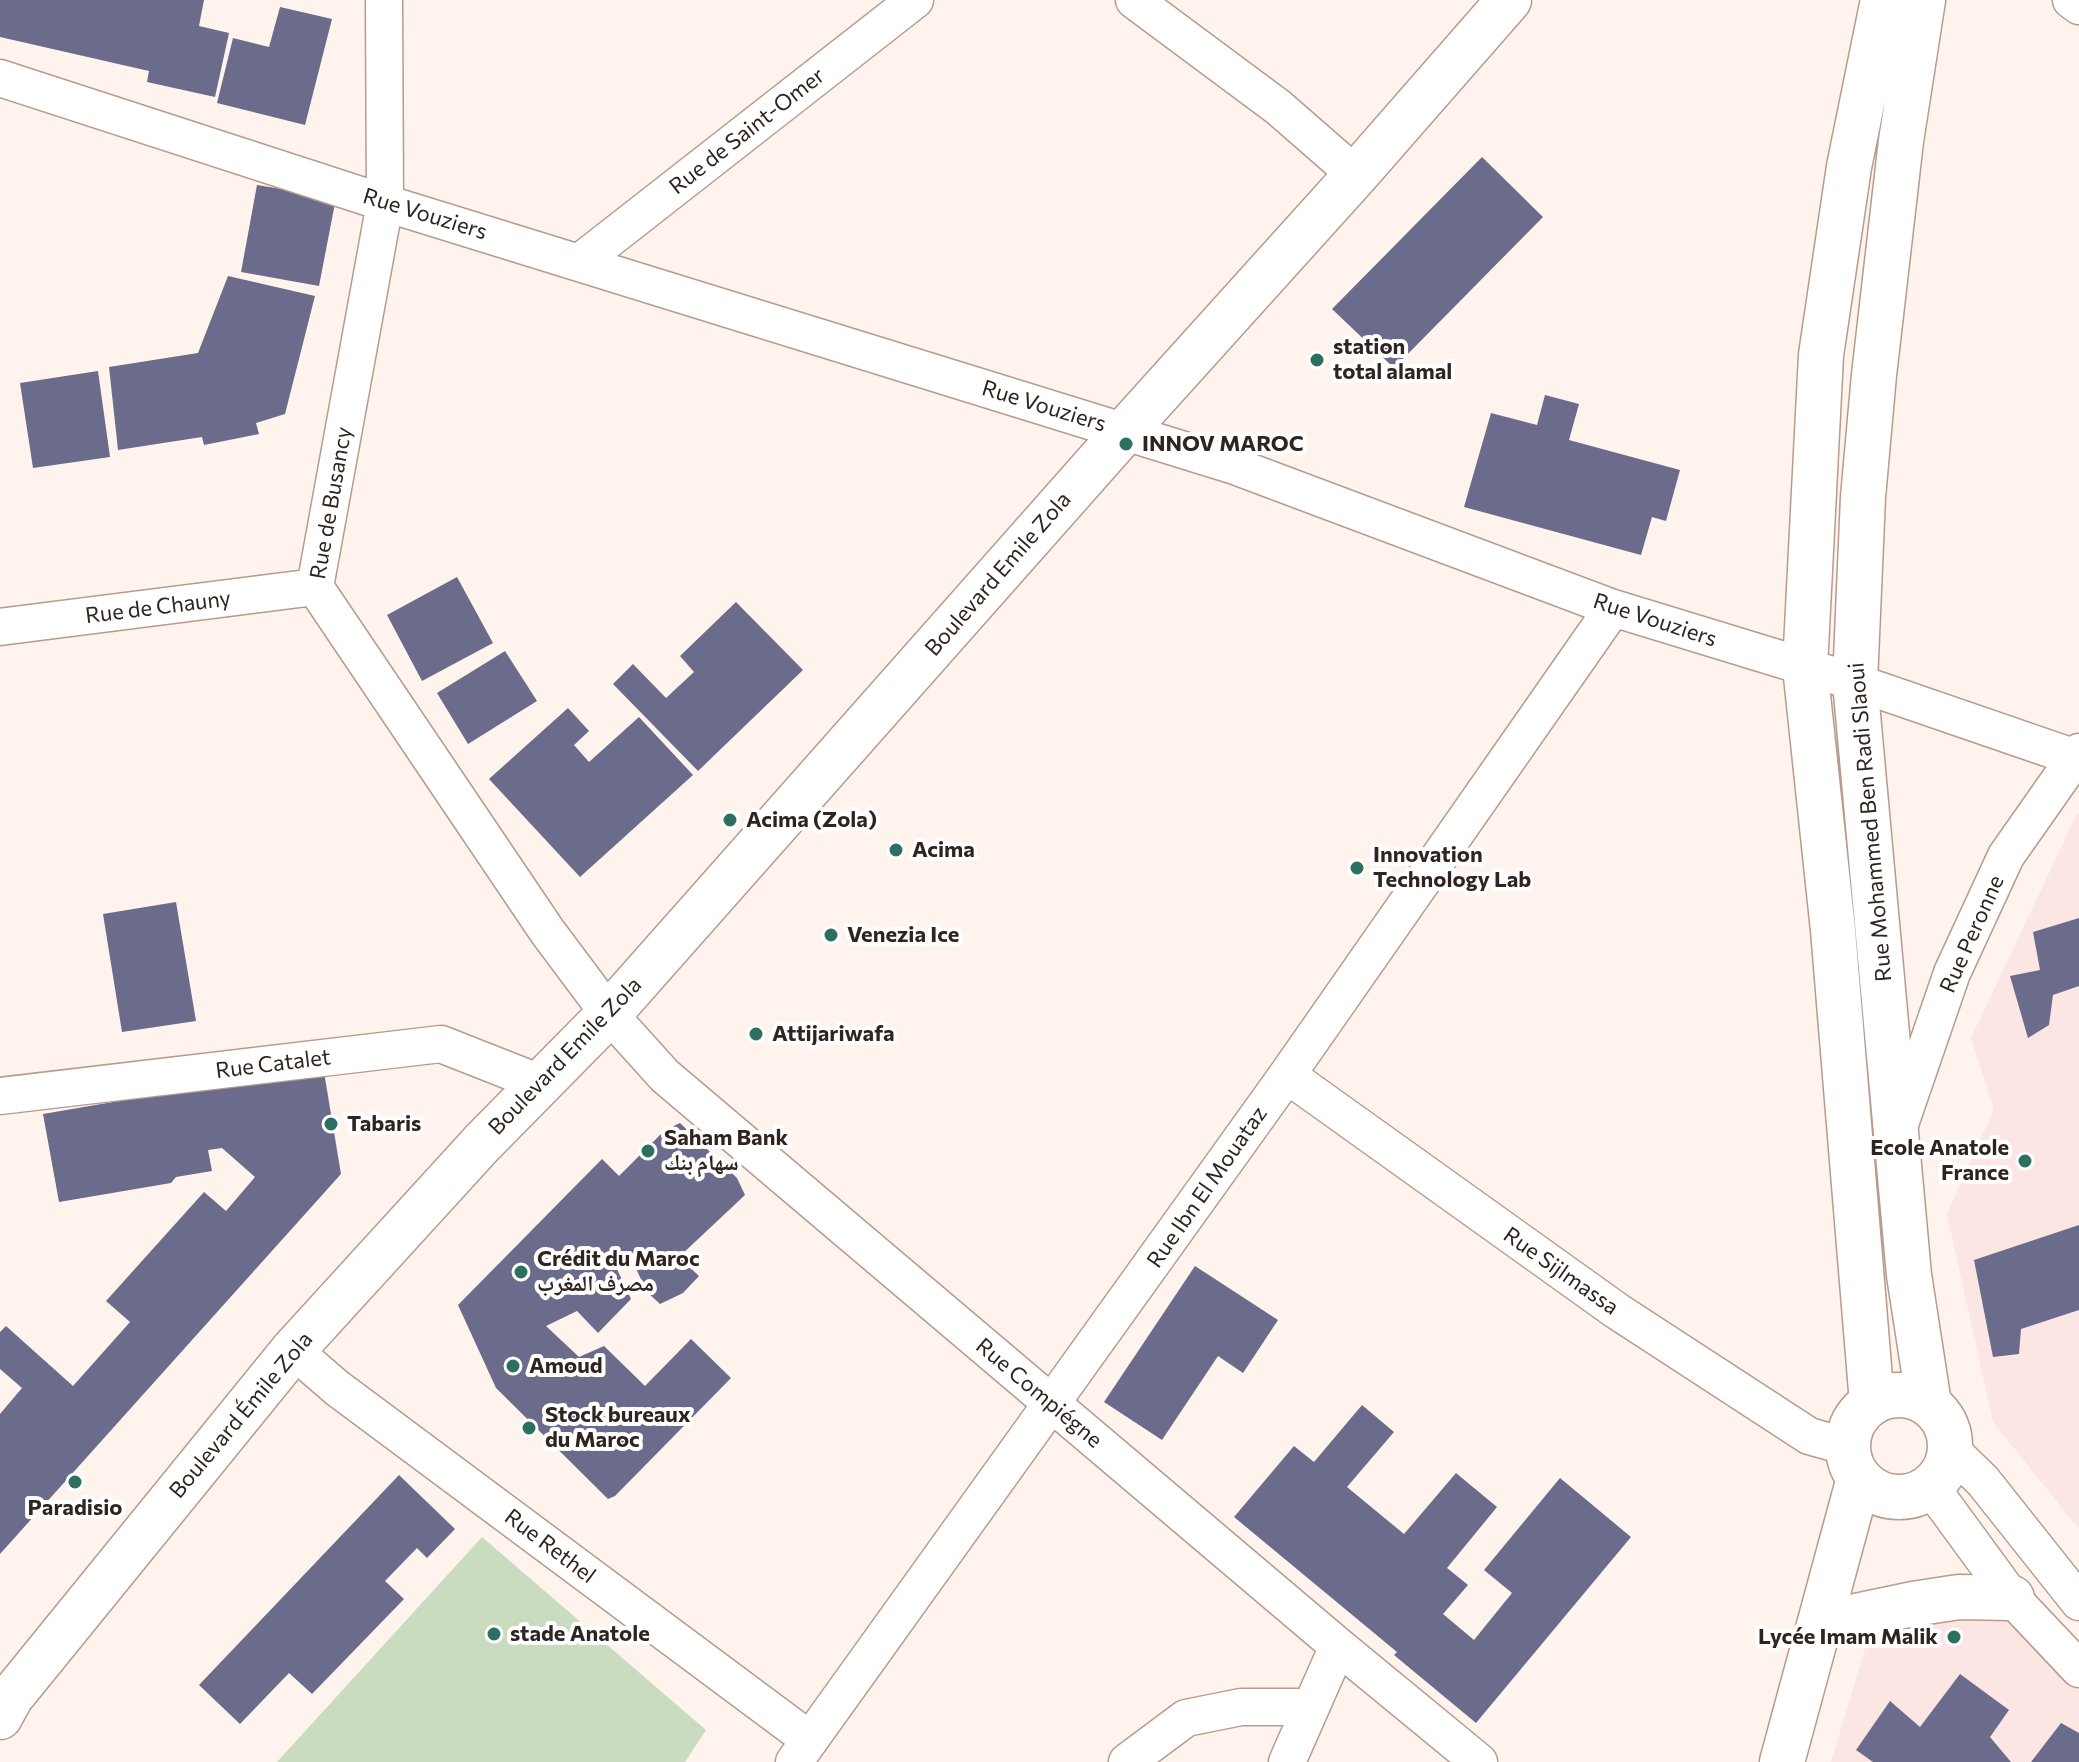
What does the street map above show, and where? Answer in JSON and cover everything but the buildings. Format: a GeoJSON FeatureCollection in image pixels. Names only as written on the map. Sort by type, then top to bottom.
{"type":"FeatureCollection","features":[{"type":"Feature","properties":{"kind":"street","name":"Rue de Busancy"},"geometry":{"type":"LineString","coordinates":[[384,0],[385,203],[315,587],[547,931],[609,1014]]}},
{"type":"Feature","properties":{"kind":"street","name":"Rue de Saint-Omer"},"geometry":{"type":"LineString","coordinates":[[580,262],[915,0]]}},
{"type":"Feature","properties":{"kind":"street"},"geometry":{"type":"LineString","coordinates":[[1134,0],[1278,107],[1356,175]]}},
{"type":"Feature","properties":{"kind":"street","name":"Boulevard Emile Zola"},"geometry":{"type":"LineString","coordinates":[[482,1143],[609,1014],[1509,0]]}},
{"type":"Feature","properties":{"kind":"street"},"geometry":{"type":"LineString","coordinates":[[1872,1403],[1833,930],[1805,667],[1821,355],[1849,167],[1883,0]]}},
{"type":"Feature","properties":{"kind":"street","name":"Rue Mohammed Ben Radi Slaoui"},"geometry":{"type":"LineString","coordinates":[[1923,0],[1901,141],[1874,375],[1863,497],[1855,682],[1909,1275],[1929,1404]]}},
{"type":"Feature","properties":{"kind":"street"},"geometry":{"type":"LineString","coordinates":[[2071,0],[2079,6]]}},
{"type":"Feature","properties":{"kind":"street","name":"Rue Vouziers"},"geometry":{"type":"LineString","coordinates":[[0,78],[385,203],[1232,465],[1613,608],[1855,682],[2077,756]]}},
{"type":"Feature","properties":{"kind":"street","name":"Rue de Chauny"},"geometry":{"type":"LineString","coordinates":[[0,627],[315,587]]}},
{"type":"Feature","properties":{"kind":"street","name":"Rue Ibn El Mouataz"},"geometry":{"type":"LineString","coordinates":[[802,1751],[1287,1075],[1613,608]]}},
{"type":"Feature","properties":{"kind":"street","name":"Rue Peronne"},"geometry":{"type":"LineString","coordinates":[[1897,1133],[1952,973],[2006,856],[2077,756]]}},
{"type":"Feature","properties":{"kind":"street","name":"Rue Compiégne"},"geometry":{"type":"LineString","coordinates":[[609,1014],[665,1076],[1479,1762]]}},
{"type":"Feature","properties":{"kind":"street","name":"Rue Catalet"},"geometry":{"type":"LineString","coordinates":[[0,1096],[441,1044],[540,1083]]}},
{"type":"Feature","properties":{"kind":"street","name":"Rue Sijlmassa"},"geometry":{"type":"LineString","coordinates":[[1287,1075],[1629,1320],[1809,1436],[1897,1471],[1983,1481],[2079,1602]]}},
{"type":"Feature","properties":{"kind":"street","name":"Boulevard Émile Zola"},"geometry":{"type":"LineString","coordinates":[[4,1706],[293,1350],[482,1143]]}},
{"type":"Feature","properties":{"kind":"street","name":"Rue Rethel"},"geometry":{"type":"LineString","coordinates":[[293,1350],[337,1388],[802,1751]]}},
{"type":"Feature","properties":{"kind":"street"},"geometry":{"type":"LineString","coordinates":[[1782,1762],[1840,1546],[1897,1471],[1945,1424],[1929,1404],[1905,1395],[1888,1396],[1872,1403],[1854,1422],[1897,1471],[2012,1598],[2079,1669]]}},
{"type":"Feature","properties":{"kind":"street"},"geometry":{"type":"LineString","coordinates":[[1819,1628],[1856,1616],[1913,1604],[1959,1597],[2012,1598]]}},
{"type":"Feature","properties":{"kind":"street"},"geometry":{"type":"LineString","coordinates":[[1287,1762],[1338,1646]]}},
{"type":"Feature","properties":{"kind":"street"},"geometry":{"type":"LineString","coordinates":[[1127,1762],[1186,1718],[1241,1707],[1311,1707]]}},
{"type":"Feature","properties":{"kind":"shaded area","name":"Ecole Anatole France"},"geometry":{"type":"Polygon","coordinates":[[[2077,814],[2079,1529],[1993,1422],[1947,1214],[1994,1109],[1971,1038],[2077,814]]]}},
{"type":"Feature","properties":{"kind":"shaded area","name":"Lycée Imam Malik"},"geometry":{"type":"Polygon","coordinates":[[[1981,1579],[2079,1675],[2079,1762],[1831,1762],[1880,1599],[1981,1579]]]}},
{"type":"Feature","properties":{"kind":"green space","name":"stade Anatole"},"geometry":{"type":"Polygon","coordinates":[[[482,1537],[706,1730],[685,1762],[277,1762],[482,1537]]]}},
{"type":"Feature","properties":{"kind":"place","name":"station total alamal"},"geometry":{"type":"Point","coordinates":[1317,360]}},
{"type":"Feature","properties":{"kind":"place","name":"INNOV MAROC"},"geometry":{"type":"Point","coordinates":[1126,444]}},
{"type":"Feature","properties":{"kind":"place","name":"Acima (Zola)"},"geometry":{"type":"Point","coordinates":[730,820]}},
{"type":"Feature","properties":{"kind":"place","name":"Acima"},"geometry":{"type":"Point","coordinates":[896,850]}},
{"type":"Feature","properties":{"kind":"place","name":"Innovation Technology Lab"},"geometry":{"type":"Point","coordinates":[1357,868]}},
{"type":"Feature","properties":{"kind":"place","name":"Venezia Ice"},"geometry":{"type":"Point","coordinates":[831,935]}},
{"type":"Feature","properties":{"kind":"place","name":"Attijariwafa"},"geometry":{"type":"Point","coordinates":[756,1034]}},
{"type":"Feature","properties":{"kind":"place","name":"Tabaris"},"geometry":{"type":"Point","coordinates":[331,1124]}},
{"type":"Feature","properties":{"kind":"place","name":"Saham Bank سهام بنك"},"geometry":{"type":"Point","coordinates":[648,1151]}},
{"type":"Feature","properties":{"kind":"place","name":"Ecole Anatole France"},"geometry":{"type":"Point","coordinates":[2025,1161]}},
{"type":"Feature","properties":{"kind":"place","name":"Crédit du Maroc مصرف المغرب"},"geometry":{"type":"Point","coordinates":[521,1272]}},
{"type":"Feature","properties":{"kind":"place","name":"Amoud"},"geometry":{"type":"Point","coordinates":[513,1366]}},
{"type":"Feature","properties":{"kind":"place","name":"Stock bureaux du Maroc"},"geometry":{"type":"Point","coordinates":[529,1428]}},
{"type":"Feature","properties":{"kind":"place","name":"Paradisio"},"geometry":{"type":"Point","coordinates":[75,1482]}},
{"type":"Feature","properties":{"kind":"place","name":"stade Anatole"},"geometry":{"type":"Point","coordinates":[494,1634]}},
{"type":"Feature","properties":{"kind":"place","name":"Lycée Imam Malik"},"geometry":{"type":"Point","coordinates":[1954,1637]}}]}
